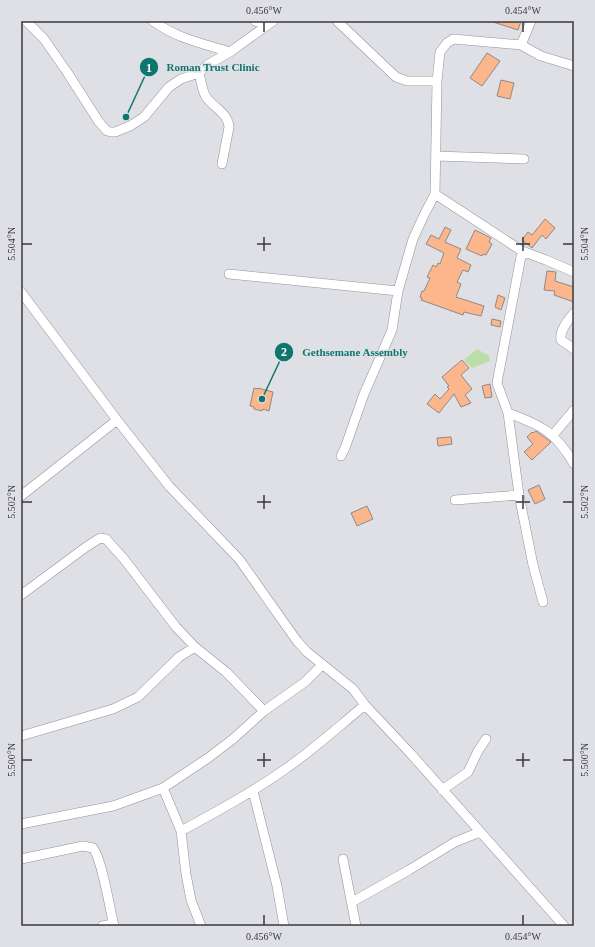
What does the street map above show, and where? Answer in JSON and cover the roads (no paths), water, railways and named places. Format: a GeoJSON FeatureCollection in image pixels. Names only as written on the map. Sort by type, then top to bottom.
{"type":"FeatureCollection","features":[{"type":"Feature","properties":{"kind":"street"},"geometry":{"type":"LineString","coordinates":[[26,21],[44,39],[52,50],[99,122],[107,131],[111,132],[115,132],[130,126],[144,117],[169,87],[181,79],[198,73],[207,65],[230,52],[270,23]]}},
{"type":"Feature","properties":{"kind":"street"},"geometry":{"type":"LineString","coordinates":[[153,21],[167,31],[180,37],[230,52]]}},
{"type":"Feature","properties":{"kind":"street"},"geometry":{"type":"LineString","coordinates":[[255,21],[270,23]]}},
{"type":"Feature","properties":{"kind":"street"},"geometry":{"type":"LineString","coordinates":[[336,21],[396,77],[407,81],[437,81]]}},
{"type":"Feature","properties":{"kind":"street"},"geometry":{"type":"LineString","coordinates":[[521,45],[531,21]]}},
{"type":"Feature","properties":{"kind":"street"},"geometry":{"type":"LineString","coordinates":[[341,456],[364,394],[390,335],[398,291],[413,239],[435,194],[437,81],[440,52],[447,43],[453,39],[521,45],[553,60],[574,66]]}},
{"type":"Feature","properties":{"kind":"street"},"geometry":{"type":"LineString","coordinates":[[198,73],[207,98],[226,116],[228,121],[222,164]]}},
{"type":"Feature","properties":{"kind":"street"},"geometry":{"type":"LineString","coordinates":[[436,156],[524,159]]}},
{"type":"Feature","properties":{"kind":"street"},"geometry":{"type":"LineString","coordinates":[[435,194],[522,251],[574,272]]}},
{"type":"Feature","properties":{"kind":"street"},"geometry":{"type":"LineString","coordinates":[[522,251],[497,378],[498,389],[508,414],[519,495],[533,565],[543,602]]}},
{"type":"Feature","properties":{"kind":"street"},"geometry":{"type":"LineString","coordinates":[[229,274],[398,291]]}},
{"type":"Feature","properties":{"kind":"street"},"geometry":{"type":"LineString","coordinates":[[21,292],[117,420],[169,486],[239,559],[297,641],[322,665],[353,689],[365,705],[564,926]]}},
{"type":"Feature","properties":{"kind":"street"},"geometry":{"type":"LineString","coordinates":[[574,313],[561,332],[560,337],[561,340],[574,349]]}},
{"type":"Feature","properties":{"kind":"street"},"geometry":{"type":"LineString","coordinates":[[553,435],[574,410]]}},
{"type":"Feature","properties":{"kind":"street"},"geometry":{"type":"LineString","coordinates":[[508,414],[533,423],[553,435],[571,452],[574,464]]}},
{"type":"Feature","properties":{"kind":"street"},"geometry":{"type":"LineString","coordinates":[[21,496],[117,420]]}},
{"type":"Feature","properties":{"kind":"street"},"geometry":{"type":"LineString","coordinates":[[455,500],[519,495]]}},
{"type":"Feature","properties":{"kind":"street"},"geometry":{"type":"LineString","coordinates":[[21,595],[86,547],[100,538],[106,539],[124,559],[176,628],[195,647],[226,672],[264,711]]}},
{"type":"Feature","properties":{"kind":"street"},"geometry":{"type":"LineString","coordinates":[[21,736],[114,709],[138,697],[180,657],[195,647]]}},
{"type":"Feature","properties":{"kind":"street"},"geometry":{"type":"LineString","coordinates":[[21,824],[113,806],[163,788],[208,758],[233,739],[264,711],[301,685],[322,665]]}},
{"type":"Feature","properties":{"kind":"street"},"geometry":{"type":"LineString","coordinates":[[181,831],[253,791],[315,747],[365,705]]}},
{"type":"Feature","properties":{"kind":"street"},"geometry":{"type":"LineString","coordinates":[[442,790],[468,772],[475,756],[486,738]]}},
{"type":"Feature","properties":{"kind":"street"},"geometry":{"type":"LineString","coordinates":[[163,788],[181,831],[186,874],[191,900],[201,926]]}},
{"type":"Feature","properties":{"kind":"street"},"geometry":{"type":"LineString","coordinates":[[253,791],[277,886],[284,926]]}},
{"type":"Feature","properties":{"kind":"street"},"geometry":{"type":"LineString","coordinates":[[352,902],[455,842],[480,832]]}},
{"type":"Feature","properties":{"kind":"street"},"geometry":{"type":"LineString","coordinates":[[21,859],[83,846],[93,848],[96,852],[101,870],[114,925],[102,926]]}},
{"type":"Feature","properties":{"kind":"street"},"geometry":{"type":"LineString","coordinates":[[343,859],[356,926]]}},
{"type":"Feature","properties":{"kind":"place","name":"Roman Trust Clinic"},"geometry":{"type":"Point","coordinates":[126,117]}},
{"type":"Feature","properties":{"kind":"place","name":"Gethsemane Assembly"},"geometry":{"type":"Point","coordinates":[262,399]}}]}
